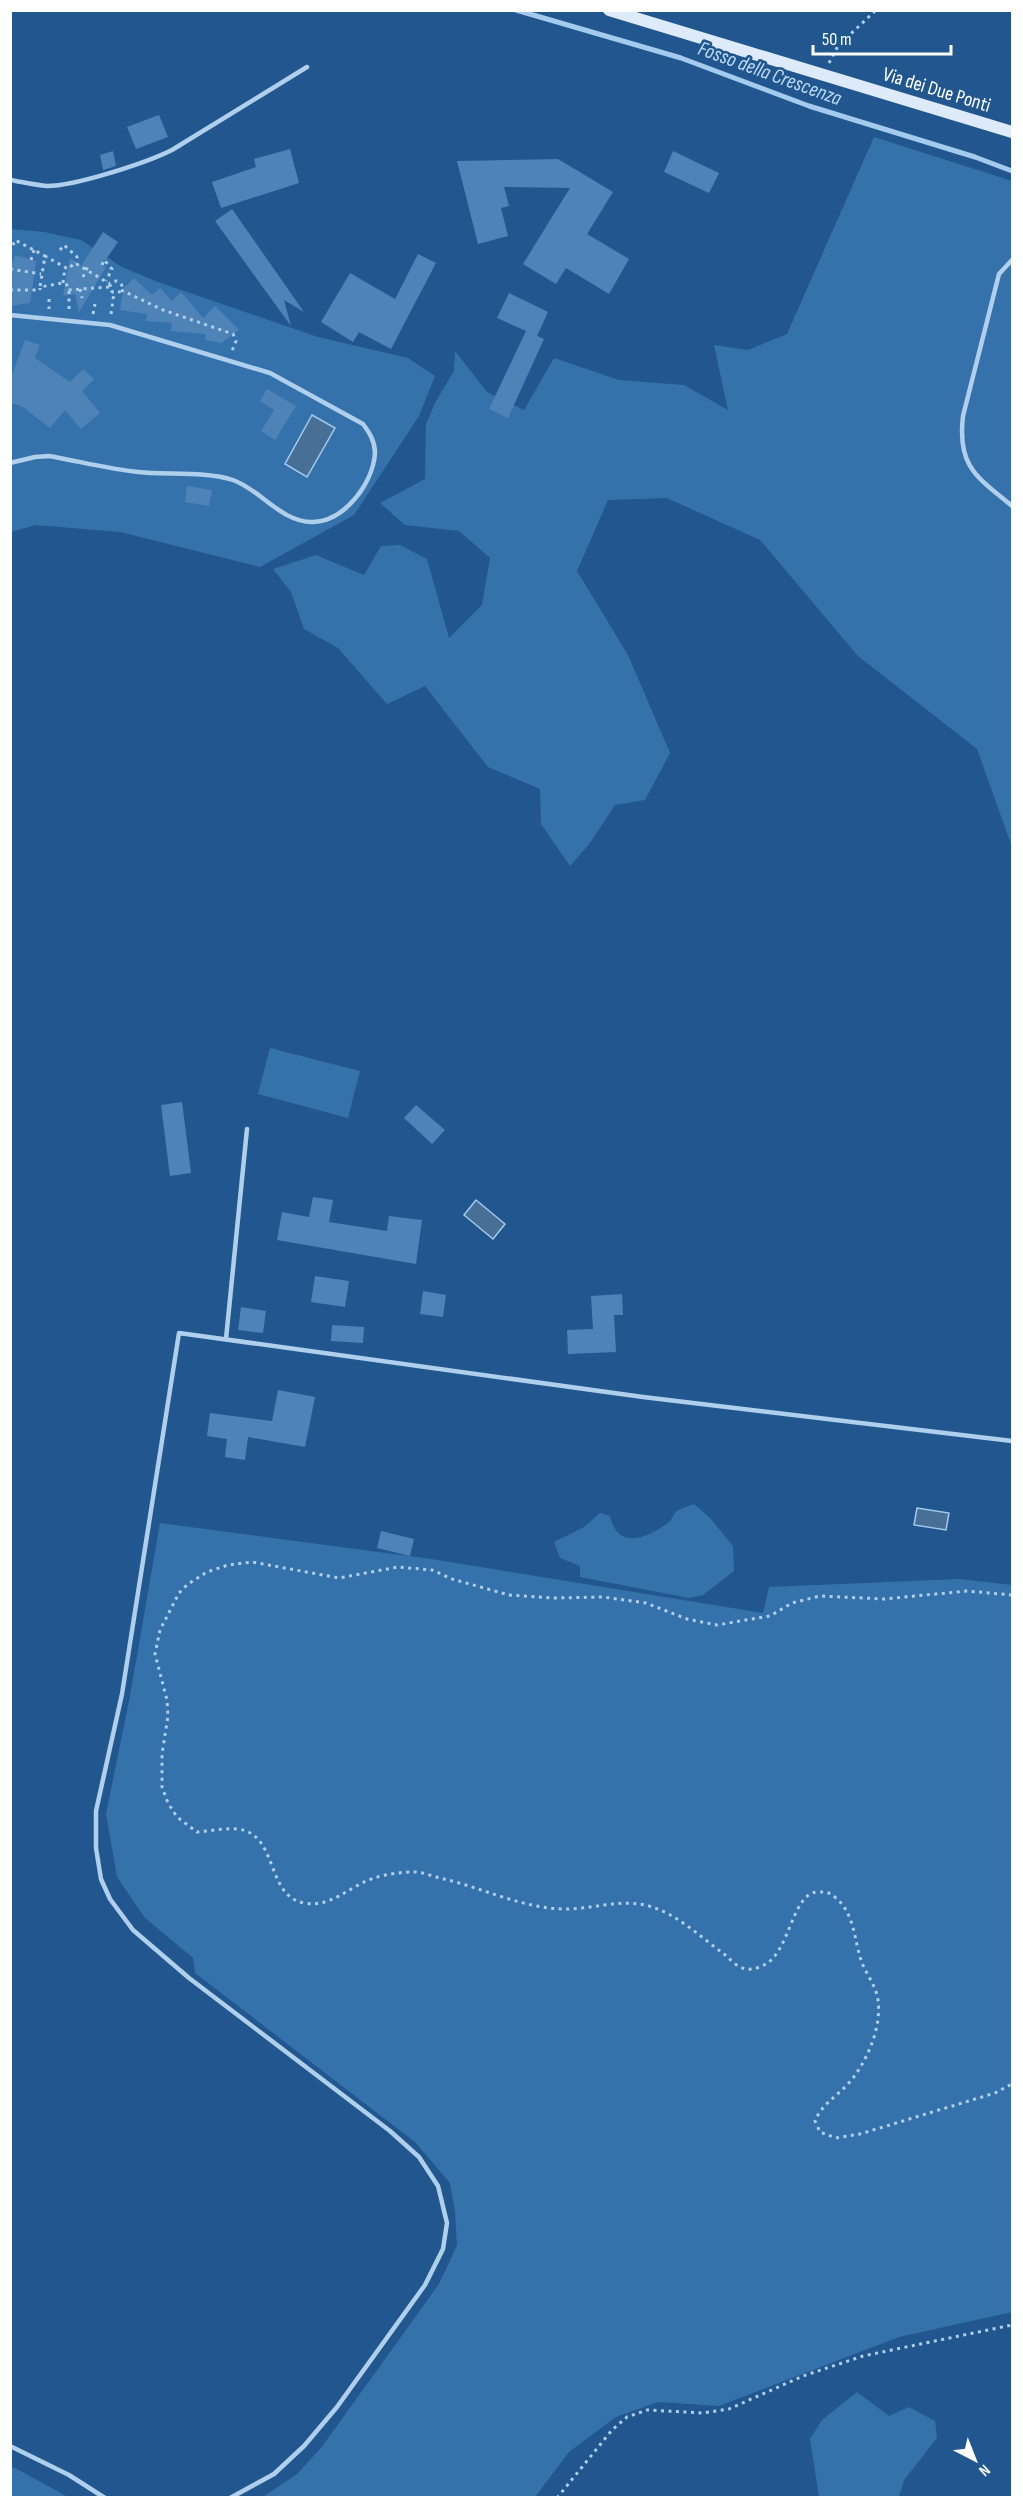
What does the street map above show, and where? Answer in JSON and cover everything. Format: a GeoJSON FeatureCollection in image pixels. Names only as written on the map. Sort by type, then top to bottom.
{"type":"FeatureCollection","features":[{"type":"Feature","properties":{"kind":"street","name":"Via dei Due Ponti"},"geometry":{"type":"LineString","coordinates":[[609,10],[1012,132]]}},
{"type":"Feature","properties":{"kind":"lane"},"geometry":{"type":"LineString","coordinates":[[10,180],[49,186],[151,161],[307,67]]}},
{"type":"Feature","properties":{"kind":"lane"},"geometry":{"type":"LineString","coordinates":[[1012,260],[999,274],[963,416],[961,433],[966,462],[982,482],[1012,506]]}},
{"type":"Feature","properties":{"kind":"lane"},"geometry":{"type":"LineString","coordinates":[[10,315],[110,325],[270,373],[363,424],[369,432],[375,452],[373,465],[357,495],[338,514],[326,520],[311,522],[295,519],[247,487],[232,480],[136,471],[49,456],[35,457],[10,464]]}},
{"type":"Feature","properties":{"kind":"lane"},"geometry":{"type":"LineString","coordinates":[[226,1339],[247,1129]]}},
{"type":"Feature","properties":{"kind":"lane"},"geometry":{"type":"LineString","coordinates":[[230,2498],[274,2474],[304,2446],[337,2407],[425,2285],[442,2250],[447,2223],[438,2186],[419,2157],[390,2131],[189,1978],[133,1930],[110,1899],[101,1879],[96,1848],[96,1811],[122,1694],[179,1333],[643,1397],[1012,1441]]}},
{"type":"Feature","properties":{"kind":"lane"},"geometry":{"type":"LineString","coordinates":[[10,2446],[69,2475],[105,2498]]}},
{"type":"Feature","properties":{"kind":"path"},"geometry":{"type":"LineString","coordinates":[[822,75],[838,46],[876,10]]}},
{"type":"Feature","properties":{"kind":"path"},"geometry":{"type":"LineString","coordinates":[[11,252],[15,240],[70,269],[76,257],[64,245],[60,250]]}},
{"type":"Feature","properties":{"kind":"path"},"geometry":{"type":"LineString","coordinates":[[30,260],[34,250]]}},
{"type":"Feature","properties":{"kind":"path"},"geometry":{"type":"LineString","coordinates":[[40,288],[45,256]]}},
{"type":"Feature","properties":{"kind":"path"},"geometry":{"type":"LineString","coordinates":[[102,265],[104,260],[112,269],[105,281]]}},
{"type":"Feature","properties":{"kind":"path"},"geometry":{"type":"LineString","coordinates":[[75,263],[105,281],[114,293],[110,325]]}},
{"type":"Feature","properties":{"kind":"path"},"geometry":{"type":"LineString","coordinates":[[10,268],[17,267],[27,272],[42,274]]}},
{"type":"Feature","properties":{"kind":"path"},"geometry":{"type":"LineString","coordinates":[[63,283],[65,268]]}},
{"type":"Feature","properties":{"kind":"path"},"geometry":{"type":"LineString","coordinates":[[83,277],[86,268]]}},
{"type":"Feature","properties":{"kind":"path"},"geometry":{"type":"LineString","coordinates":[[27,272],[27,277]]}},
{"type":"Feature","properties":{"kind":"path"},"geometry":{"type":"LineString","coordinates":[[70,290],[110,286],[117,280],[122,286],[121,290]]}},
{"type":"Feature","properties":{"kind":"path"},"geometry":{"type":"LineString","coordinates":[[10,290],[40,290],[40,288],[58,286],[63,283]]}},
{"type":"Feature","properties":{"kind":"path"},"geometry":{"type":"LineString","coordinates":[[63,283],[70,290]]}},
{"type":"Feature","properties":{"kind":"path"},"geometry":{"type":"LineString","coordinates":[[68,321],[71,283]]}},
{"type":"Feature","properties":{"kind":"path"},"geometry":{"type":"LineString","coordinates":[[128,293],[132,288]]}},
{"type":"Feature","properties":{"kind":"path"},"geometry":{"type":"LineString","coordinates":[[80,289],[82,298]]}},
{"type":"Feature","properties":{"kind":"path"},"geometry":{"type":"LineString","coordinates":[[26,290],[26,295]]}},
{"type":"Feature","properties":{"kind":"path"},"geometry":{"type":"LineString","coordinates":[[114,293],[121,290],[164,310],[233,334],[236,341],[229,361]]}},
{"type":"Feature","properties":{"kind":"path"},"geometry":{"type":"LineString","coordinates":[[1012,1595],[967,1591],[884,1599],[820,1596],[792,1603],[770,1617],[717,1626],[687,1619],[646,1603],[613,1598],[508,1595],[432,1570],[398,1567],[339,1578],[252,1562],[228,1565],[207,1572],[188,1584],[179,1593],[160,1629],[155,1654],[168,1700],[168,1724],[160,1771],[162,1787],[168,1803],[177,1817],[197,1832],[238,1829],[253,1834],[264,1844],[285,1892],[300,1903],[317,1905],[334,1900],[374,1878],[416,1872],[480,1888],[524,1904],[561,1909],[629,1902],[653,1907],[674,1917],[741,1967],[755,1970],[773,1961],[782,1947],[802,1900],[812,1892],[829,1892],[839,1900],[849,1916],[862,1963],[878,2001],[876,2025],[869,2051],[847,2085],[819,2110],[815,2121],[820,2132],[836,2138],[860,2134],[995,2092],[1012,2084]]}},
{"type":"Feature","properties":{"kind":"path"},"geometry":{"type":"LineString","coordinates":[[558,2497],[612,2430],[627,2417],[646,2410],[703,2413],[729,2409],[803,2376],[863,2356],[1012,2325]]}},
{"type":"Feature","properties":{"kind":"shaded area"},"geometry":{"type":"Polygon","coordinates":[[[874,137],[1012,181],[1012,847],[977,749],[858,656],[760,540],[667,498],[608,500],[577,571],[628,655],[670,753],[645,800],[615,805],[590,843],[570,866],[541,824],[540,789],[488,767],[425,686],[387,704],[338,648],[304,629],[291,592],[273,569],[316,555],[364,575],[381,546],[400,545],[427,559],[449,638],[482,605],[490,558],[459,531],[405,525],[380,503],[425,479],[426,424],[436,401],[454,371],[455,351],[487,392],[524,410],[554,358],[619,380],[684,385],[728,410],[714,345],[748,350],[787,334],[874,137]]]}},
{"type":"Feature","properties":{"kind":"shaded area"},"geometry":{"type":"Polygon","coordinates":[[[11,229],[44,232],[81,240],[122,267],[158,282],[318,337],[408,358],[435,376],[419,416],[354,515],[260,567],[120,532],[36,525],[11,532],[11,229]]]}},
{"type":"Feature","properties":{"kind":"shaded area"},"geometry":{"type":"Polygon","coordinates":[[[312,415],[335,428],[307,477],[285,464],[312,415]]]}},
{"type":"Feature","properties":{"kind":"shaded area"},"geometry":{"type":"Polygon","coordinates":[[[270,1048],[360,1071],[348,1118],[258,1094],[270,1048]]]}},
{"type":"Feature","properties":{"kind":"shaded area"},"geometry":{"type":"Polygon","coordinates":[[[476,1200],[505,1224],[493,1239],[464,1215],[476,1200]]]}},
{"type":"Feature","properties":{"kind":"shaded area"},"geometry":{"type":"Polygon","coordinates":[[[694,1504],[709,1517],[733,1546],[734,1571],[703,1595],[689,1598],[580,1577],[580,1566],[560,1558],[554,1542],[584,1527],[600,1513],[610,1516],[619,1534],[626,1538],[643,1537],[668,1523],[679,1510],[694,1504]]]}},
{"type":"Feature","properties":{"kind":"shaded area"},"geometry":{"type":"Polygon","coordinates":[[[917,1508],[949,1513],[946,1530],[914,1525],[917,1508]]]}},
{"type":"Feature","properties":{"kind":"shaded area"},"geometry":{"type":"Polygon","coordinates":[[[160,1523],[431,1559],[763,1613],[769,1587],[959,1579],[1012,1585],[1012,2312],[899,2337],[719,2406],[658,2402],[616,2417],[569,2452],[535,2497],[263,2497],[297,2474],[321,2448],[439,2284],[457,2245],[455,2212],[450,2183],[415,2142],[195,1973],[193,1958],[145,1918],[117,1877],[106,1814],[130,1696],[160,1523]]]}},
{"type":"Feature","properties":{"kind":"shaded area"},"geometry":{"type":"Polygon","coordinates":[[[857,2392],[889,2416],[909,2407],[935,2421],[937,2438],[904,2480],[899,2497],[819,2497],[810,2439],[822,2420],[857,2392]]]}},
{"type":"Feature","properties":{"kind":"shaded area"},"geometry":{"type":"Polygon","coordinates":[[[10,2467],[15,2468],[68,2497],[11,2497],[10,2467]]]}},
{"type":"Feature","properties":{"kind":"building"},"geometry":{"type":"Polygon","coordinates":[[[159,115],[168,137],[136,149],[127,127],[159,115]]]}},
{"type":"Feature","properties":{"kind":"building"},"geometry":{"type":"Polygon","coordinates":[[[290,149],[299,183],[221,208],[212,182],[256,167],[254,159],[290,149]]]}},
{"type":"Feature","properties":{"kind":"building"},"geometry":{"type":"Polygon","coordinates":[[[113,151],[116,166],[103,170],[100,155],[113,151]]]}},
{"type":"Feature","properties":{"kind":"building"},"geometry":{"type":"Polygon","coordinates":[[[673,151],[719,173],[709,193],[664,172],[673,151]]]}},
{"type":"Feature","properties":{"kind":"building"},"geometry":{"type":"Polygon","coordinates":[[[558,159],[613,192],[587,234],[629,259],[609,294],[566,268],[556,284],[523,264],[570,188],[504,187],[509,206],[501,208],[508,236],[478,244],[457,161],[558,159]]]}},
{"type":"Feature","properties":{"kind":"building"},"geometry":{"type":"Polygon","coordinates":[[[232,209],[304,312],[284,300],[291,326],[215,221],[232,209]]]}},
{"type":"Feature","properties":{"kind":"building"},"geometry":{"type":"Polygon","coordinates":[[[103,232],[118,242],[102,265],[106,267],[79,312],[75,294],[63,296],[70,258],[81,266],[103,232]]]}},
{"type":"Feature","properties":{"kind":"building"},"geometry":{"type":"Polygon","coordinates":[[[418,254],[436,263],[391,349],[359,332],[353,342],[321,322],[350,273],[395,299],[418,254]]]}},
{"type":"Feature","properties":{"kind":"building"},"geometry":{"type":"Polygon","coordinates":[[[15,255],[36,261],[30,303],[10,306],[10,270],[15,255]]]}},
{"type":"Feature","properties":{"kind":"building"},"geometry":{"type":"Polygon","coordinates":[[[134,278],[152,295],[160,288],[172,301],[181,292],[203,318],[215,306],[239,330],[221,343],[205,340],[206,334],[171,331],[172,323],[146,321],[147,314],[120,310],[123,289],[134,278]]]}},
{"type":"Feature","properties":{"kind":"building"},"geometry":{"type":"Polygon","coordinates":[[[509,293],[548,312],[537,336],[544,339],[508,418],[489,409],[526,331],[497,318],[509,293]]]}},
{"type":"Feature","properties":{"kind":"building"},"geometry":{"type":"Polygon","coordinates":[[[25,340],[40,345],[35,358],[70,382],[83,369],[94,379],[82,391],[100,413],[81,429],[65,410],[50,428],[23,407],[10,402],[10,380],[25,340]]]}},
{"type":"Feature","properties":{"kind":"building"},"geometry":{"type":"Polygon","coordinates":[[[267,389],[296,406],[275,440],[261,431],[274,410],[260,401],[267,389]]]}},
{"type":"Feature","properties":{"kind":"building"},"geometry":{"type":"Polygon","coordinates":[[[187,486],[212,490],[209,506],[185,502],[187,486]]]}},
{"type":"Feature","properties":{"kind":"building"},"geometry":{"type":"Polygon","coordinates":[[[182,1102],[191,1173],[170,1176],[161,1105],[182,1102]]]}},
{"type":"Feature","properties":{"kind":"building"},"geometry":{"type":"Polygon","coordinates":[[[416,1105],[445,1130],[432,1144],[404,1118],[416,1105]]]}},
{"type":"Feature","properties":{"kind":"building"},"geometry":{"type":"Polygon","coordinates":[[[313,1197],[333,1200],[329,1222],[387,1231],[389,1216],[422,1220],[416,1264],[277,1240],[282,1212],[309,1217],[313,1197]]]}},
{"type":"Feature","properties":{"kind":"building"},"geometry":{"type":"Polygon","coordinates":[[[315,1276],[349,1281],[345,1307],[311,1302],[315,1276]]]}},
{"type":"Feature","properties":{"kind":"building"},"geometry":{"type":"Polygon","coordinates":[[[423,1291],[446,1295],[443,1317],[420,1314],[423,1291]]]}},
{"type":"Feature","properties":{"kind":"building"},"geometry":{"type":"Polygon","coordinates":[[[622,1294],[623,1315],[614,1315],[616,1352],[568,1354],[567,1330],[593,1329],[591,1296],[622,1294]]]}},
{"type":"Feature","properties":{"kind":"building"},"geometry":{"type":"Polygon","coordinates":[[[241,1307],[266,1311],[263,1333],[238,1330],[241,1307]]]}},
{"type":"Feature","properties":{"kind":"building"},"geometry":{"type":"Polygon","coordinates":[[[332,1325],[364,1327],[363,1343],[331,1341],[332,1325]]]}},
{"type":"Feature","properties":{"kind":"building"},"geometry":{"type":"Polygon","coordinates":[[[278,1390],[315,1397],[305,1447],[248,1437],[245,1460],[225,1457],[227,1439],[207,1436],[210,1413],[272,1421],[278,1390]]]}},
{"type":"Feature","properties":{"kind":"building"},"geometry":{"type":"Polygon","coordinates":[[[381,1531],[414,1539],[410,1556],[377,1548],[381,1531]]]}},
{"type":"Feature","properties":{"kind":"waterway","name":"Fosso della Crescenza"},"geometry":{"type":"LineString","coordinates":[[516,10],[681,58],[809,106],[975,157],[1012,171]]}}]}
